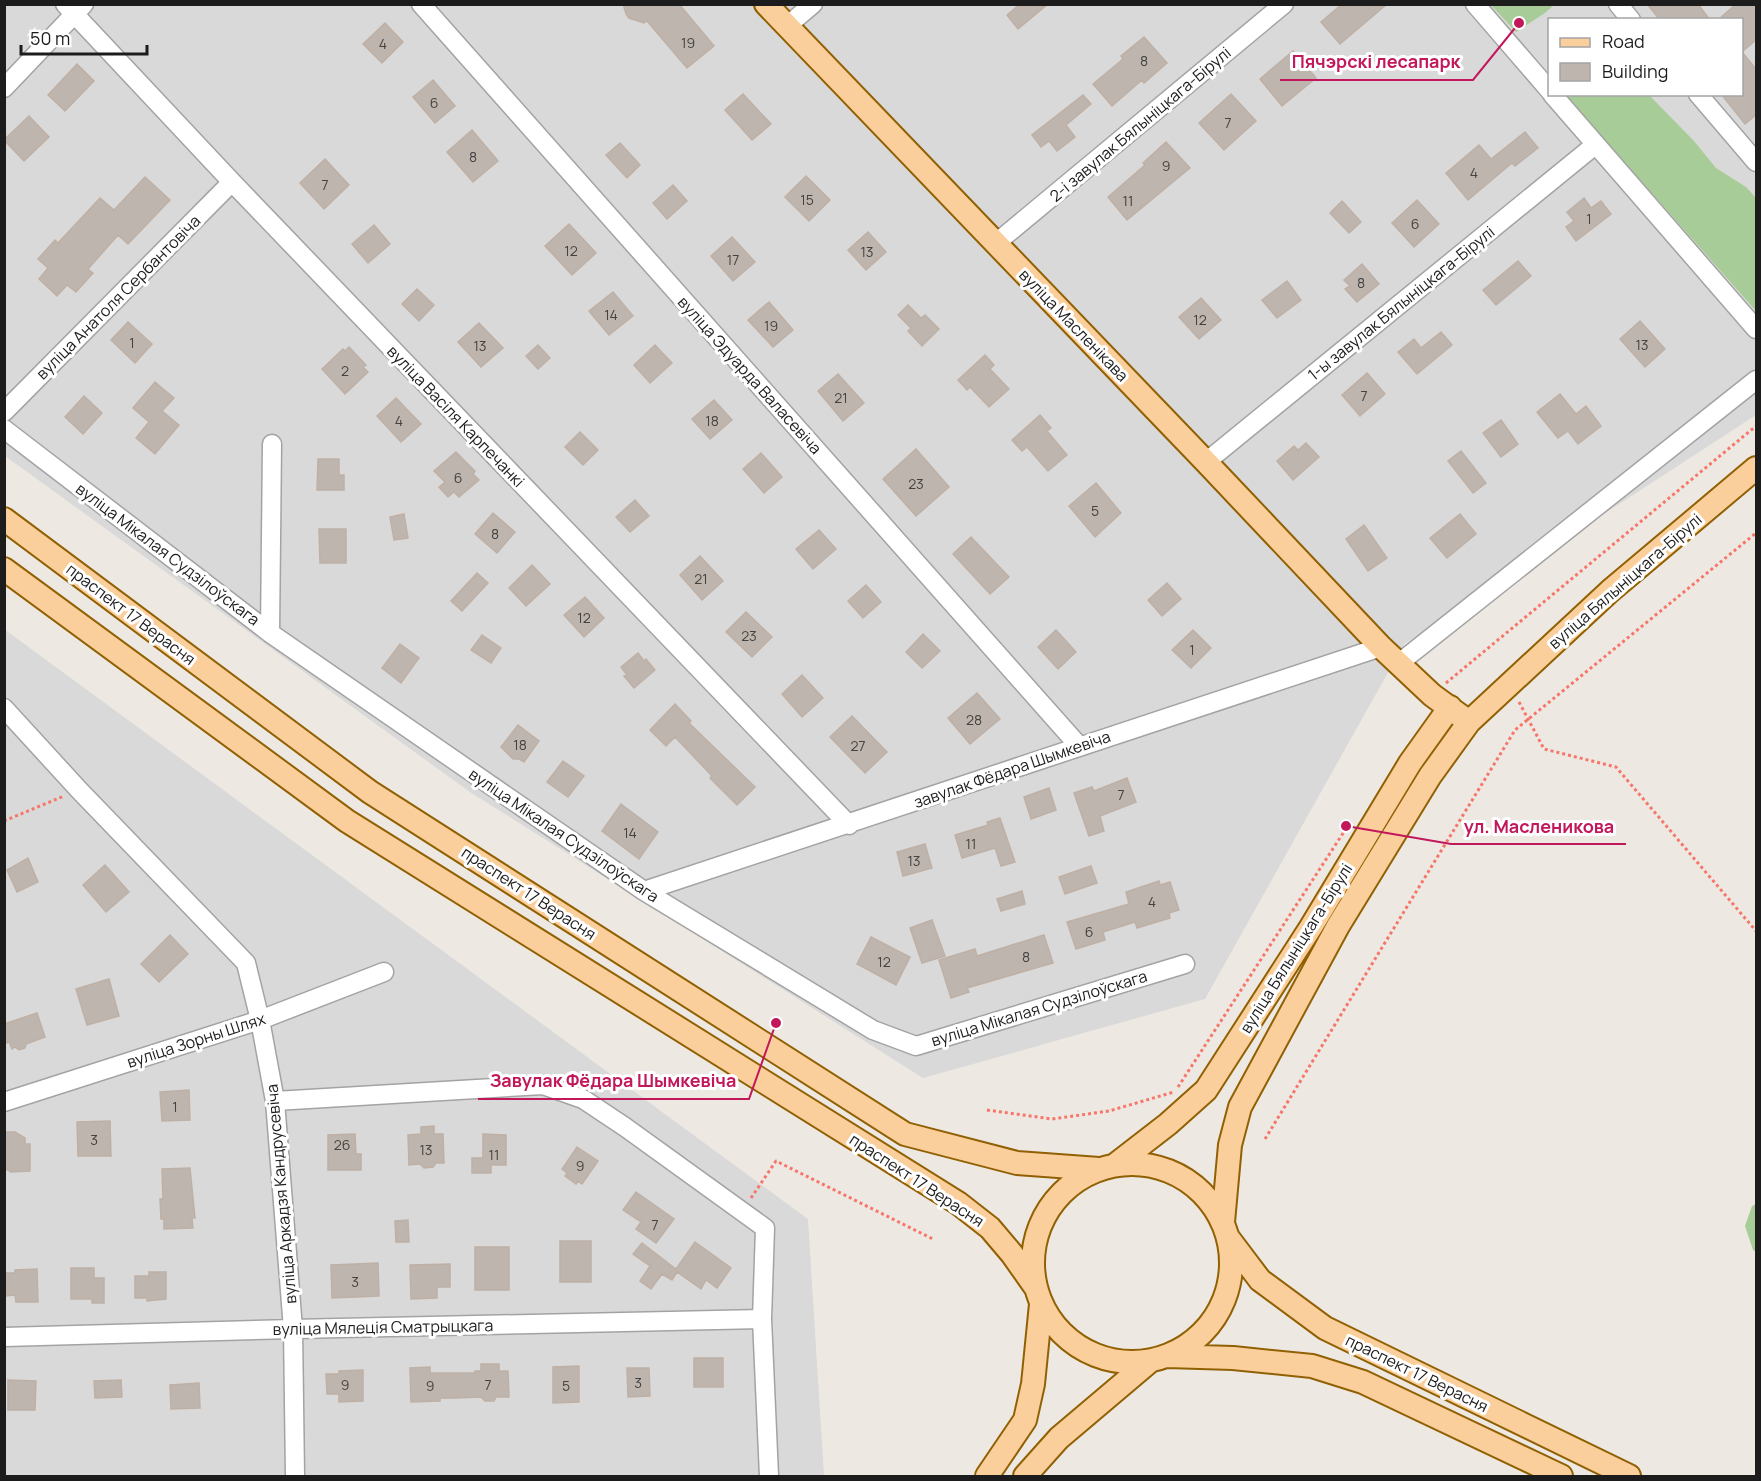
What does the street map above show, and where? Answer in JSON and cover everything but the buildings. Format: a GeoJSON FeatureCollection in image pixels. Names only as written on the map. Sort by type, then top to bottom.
{"type":"FeatureCollection","features":[{"type":"Feature","properties":{"kind":"main road","name":"вуліца Масленікава"},"geometry":{"type":"LineString","coordinates":[[766,4],[1381,647]]}},
{"type":"Feature","properties":{"kind":"main road","name":"вуліца Бялыніцкага-Бірулі"},"geometry":{"type":"LineString","coordinates":[[1226,1230],[1230,1145],[1240,1107],[1338,927],[1430,776],[1469,722],[1509,683],[1610,591],[1756,468]]}},
{"type":"Feature","properties":{"kind":"main road","name":"праспект 17 Верасня"},"geometry":{"type":"LineString","coordinates":[[4,519],[370,792],[905,1134],[1017,1163],[1107,1167]]}},
{"type":"Feature","properties":{"kind":"main road","name":"праспект 17 Верасня"},"geometry":{"type":"LineString","coordinates":[[4,568],[347,821],[958,1203],[990,1228],[1012,1254],[1039,1296]]}},
{"type":"Feature","properties":{"kind":"main road"},"geometry":{"type":"LineString","coordinates":[[1381,647],[1432,695],[1469,722]]}},
{"type":"Feature","properties":{"kind":"main road","name":"вуліца Бялыніцкага-Бірулі"},"geometry":{"type":"LineString","coordinates":[[1107,1167],[1168,1124],[1206,1090],[1311,927],[1410,763],[1450,708]]}},
{"type":"Feature","properties":{"kind":"main road"},"geometry":{"type":"LineString","coordinates":[[987,1476],[1025,1420],[1033,1384],[1039,1296],[1033,1256],[1041,1224],[1048,1209],[1070,1185],[1107,1167],[1148,1164],[1179,1175],[1205,1195],[1226,1230],[1232,1270],[1224,1302],[1216,1316],[1194,1340],[1181,1350],[1158,1358],[1117,1361],[1086,1351],[1060,1331],[1039,1296]]}},
{"type":"Feature","properties":{"kind":"main road","name":"праспект 17 Верасня"},"geometry":{"type":"LineString","coordinates":[[1226,1230],[1260,1280],[1325,1328],[1629,1476]]}},
{"type":"Feature","properties":{"kind":"main road"},"geometry":{"type":"LineString","coordinates":[[1025,1476],[1059,1438],[1158,1358]]}},
{"type":"Feature","properties":{"kind":"main road","name":"праспект 17 Верасня"},"geometry":{"type":"LineString","coordinates":[[1158,1358],[1233,1358],[1312,1366],[1363,1382],[1561,1476]]}},
{"type":"Feature","properties":{"kind":"street","name":"вуліца Эдуарда Валасевіча"},"geometry":{"type":"LineString","coordinates":[[421,4],[1079,746]]}},
{"type":"Feature","properties":{"kind":"street"},"geometry":{"type":"LineString","coordinates":[[787,26],[813,4]]}},
{"type":"Feature","properties":{"kind":"street","name":"2-і завулак Бялыніцкага-Бірулі"},"geometry":{"type":"LineString","coordinates":[[995,244],[1284,4]]}},
{"type":"Feature","properties":{"kind":"street"},"geometry":{"type":"LineString","coordinates":[[1475,4],[1548,89]]}},
{"type":"Feature","properties":{"kind":"street"},"geometry":{"type":"LineString","coordinates":[[1618,4],[1629,18]]}},
{"type":"Feature","properties":{"kind":"street"},"geometry":{"type":"LineString","coordinates":[[4,88],[74,7]]}},
{"type":"Feature","properties":{"kind":"street","name":"вуліца Васіля Карпечанкі"},"geometry":{"type":"LineString","coordinates":[[74,7],[232,182],[849,825]]}},
{"type":"Feature","properties":{"kind":"street"},"geometry":{"type":"LineString","coordinates":[[1554,96],[1756,329]]}},
{"type":"Feature","properties":{"kind":"street"},"geometry":{"type":"LineString","coordinates":[[1700,96],[1756,162]]}},
{"type":"Feature","properties":{"kind":"street","name":"1-ы завулак Бялыніцкага-Бірулі"},"geometry":{"type":"LineString","coordinates":[[1206,462],[1595,145]]}},
{"type":"Feature","properties":{"kind":"street","name":"вуліца Анатоля Сербантовіча"},"geometry":{"type":"LineString","coordinates":[[4,412],[232,182]]}},
{"type":"Feature","properties":{"kind":"street"},"geometry":{"type":"LineString","coordinates":[[1398,664],[1756,380]]}},
{"type":"Feature","properties":{"kind":"street","name":"вуліца Мікалая Судзілоўскага"},"geometry":{"type":"LineString","coordinates":[[4,429],[270,633],[644,891],[873,1030],[916,1046],[1185,964]]}},
{"type":"Feature","properties":{"kind":"street"},"geometry":{"type":"LineString","coordinates":[[270,633],[272,444]]}},
{"type":"Feature","properties":{"kind":"street","name":"завулак Фёдара Шымкевіча"},"geometry":{"type":"LineString","coordinates":[[644,891],[1381,647]]}},
{"type":"Feature","properties":{"kind":"street"},"geometry":{"type":"LineString","coordinates":[[4,708],[79,790],[246,963],[261,1020]]}},
{"type":"Feature","properties":{"kind":"street","name":"вуліца Зорны Шлях"},"geometry":{"type":"LineString","coordinates":[[4,1102],[261,1020],[384,972]]}},
{"type":"Feature","properties":{"kind":"street","name":"вуліца Аркадзя Кандрусевіча"},"geometry":{"type":"LineString","coordinates":[[261,1020],[275,1101],[293,1329],[295,1476]]}},
{"type":"Feature","properties":{"kind":"street"},"geometry":{"type":"LineString","coordinates":[[275,1101],[543,1085],[583,1099],[765,1228],[762,1319],[769,1476]]}},
{"type":"Feature","properties":{"kind":"street","name":"вуліца Мялеція Сматрыцкага"},"geometry":{"type":"LineString","coordinates":[[4,1337],[762,1319]]}},
{"type":"Feature","properties":{"kind":"path"},"geometry":{"type":"LineString","coordinates":[[1265,1139],[1515,730],[1756,533]]}},
{"type":"Feature","properties":{"kind":"path"},"geometry":{"type":"LineString","coordinates":[[1509,683],[1544,749],[1616,767],[1756,931]]}},
{"type":"Feature","properties":{"kind":"path"},"geometry":{"type":"LineString","coordinates":[[4,821],[79,790]]}},
{"type":"Feature","properties":{"kind":"path"},"geometry":{"type":"LineString","coordinates":[[742,1211],[776,1161],[933,1239]]}},
{"type":"Feature","properties":{"kind":"shaded area"},"geometry":{"type":"Polygon","coordinates":[[[5,5],[1756,5],[1756,415],[1404,644],[1205,999],[923,1078],[470,792],[5,456],[5,5]]]}},
{"type":"Feature","properties":{"kind":"shaded area"},"geometry":{"type":"Polygon","coordinates":[[[4,629],[808,1219],[824,1476],[5,1476],[4,629]]]}},
{"type":"Feature","properties":{"kind":"green space"},"geometry":{"type":"Polygon","coordinates":[[[1491,5],[1554,5],[1516,32],[1491,5]]]}},
{"type":"Feature","properties":{"kind":"green space"},"geometry":{"type":"Polygon","coordinates":[[[1566,96],[1650,96],[1694,141],[1716,168],[1746,187],[1756,198],[1756,311],[1566,96]]]}},
{"type":"Feature","properties":{"kind":"green space"},"geometry":{"type":"Polygon","coordinates":[[[1756,1204],[1756,1252],[1753,1250],[1745,1226],[1752,1206],[1756,1204]]]}},
{"type":"Feature","properties":{"kind":"place","name":"Пячэрскі лесапарк"},"geometry":{"type":"Point","coordinates":[1519,23]}},
{"type":"Feature","properties":{"kind":"place","name":"ул. Масленикова"},"geometry":{"type":"Point","coordinates":[1346,826]}},
{"type":"Feature","properties":{"kind":"place","name":"Завулак Фёдара Шымкевіча"},"geometry":{"type":"Point","coordinates":[776,1023]}}]}
